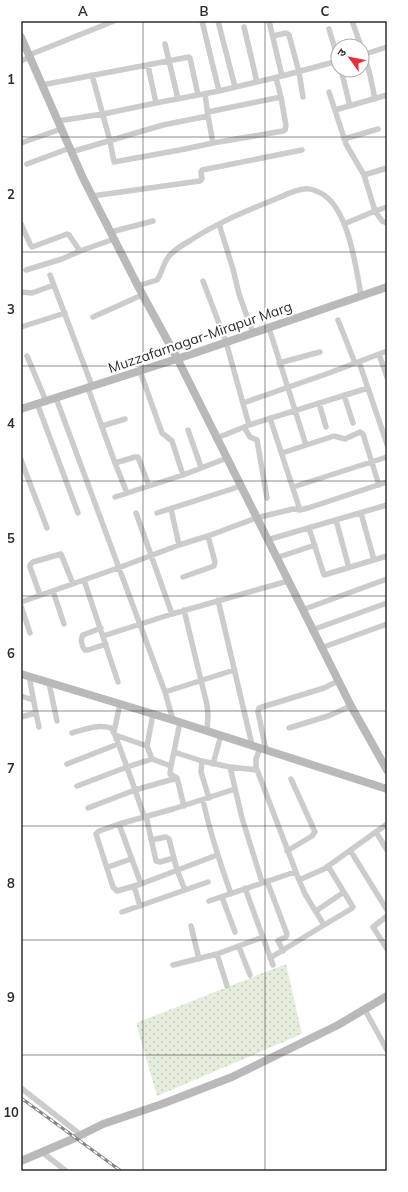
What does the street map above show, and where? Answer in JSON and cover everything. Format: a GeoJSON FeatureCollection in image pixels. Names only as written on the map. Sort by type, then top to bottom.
{"type":"FeatureCollection","features":[{"type":"Feature","properties":{"kind":"main road"},"geometry":{"type":"LineString","coordinates":[[21,37],[92,196],[142,295],[177,358],[321,648],[351,706],[387,770]]}},
{"type":"Feature","properties":{"kind":"main road","name":"Muzzafarnagar-Mirapur Marg"},"geometry":{"type":"LineString","coordinates":[[21,409],[269,328],[387,287]]}},
{"type":"Feature","properties":{"kind":"main road"},"geometry":{"type":"LineString","coordinates":[[25,675],[221,735],[387,789]]}},
{"type":"Feature","properties":{"kind":"main road"},"geometry":{"type":"LineString","coordinates":[[21,1161],[90,1131],[101,1130],[152,1110],[227,1084],[340,1029],[387,996]]}},
{"type":"Feature","properties":{"kind":"main road"},"geometry":{"type":"LineString","coordinates":[[366,1012],[387,1001]]}},
{"type":"Feature","properties":{"kind":"street"},"geometry":{"type":"LineString","coordinates":[[21,61],[29,56],[114,21]]}},
{"type":"Feature","properties":{"kind":"street"},"geometry":{"type":"LineString","coordinates":[[202,21],[219,91]]}},
{"type":"Feature","properties":{"kind":"street"},"geometry":{"type":"LineString","coordinates":[[218,21],[235,88]]}},
{"type":"Feature","properties":{"kind":"street"},"geometry":{"type":"LineString","coordinates":[[269,21],[282,76]]}},
{"type":"Feature","properties":{"kind":"street"},"geometry":{"type":"LineString","coordinates":[[352,21],[359,38]]}},
{"type":"Feature","properties":{"kind":"street"},"geometry":{"type":"LineString","coordinates":[[244,27],[257,82]]}},
{"type":"Feature","properties":{"kind":"street"},"geometry":{"type":"LineString","coordinates":[[329,29],[332,38]]}},
{"type":"Feature","properties":{"kind":"street"},"geometry":{"type":"LineString","coordinates":[[273,36],[286,33],[288,34],[303,97]]}},
{"type":"Feature","properties":{"kind":"street"},"geometry":{"type":"LineString","coordinates":[[165,44],[178,99]]}},
{"type":"Feature","properties":{"kind":"street"},"geometry":{"type":"LineString","coordinates":[[370,52],[386,48],[387,55]]}},
{"type":"Feature","properties":{"kind":"street"},"geometry":{"type":"LineString","coordinates":[[42,85],[190,58],[208,114],[213,143]]}},
{"type":"Feature","properties":{"kind":"street"},"geometry":{"type":"LineString","coordinates":[[21,143],[60,125],[103,114],[235,88],[330,62]]}},
{"type":"Feature","properties":{"kind":"street"},"geometry":{"type":"LineString","coordinates":[[148,66],[156,103]]}},
{"type":"Feature","properties":{"kind":"street"},"geometry":{"type":"LineString","coordinates":[[92,75],[115,162],[285,130],[286,126],[281,97],[276,78]]}},
{"type":"Feature","properties":{"kind":"street"},"geometry":{"type":"LineString","coordinates":[[343,78],[350,106]]}},
{"type":"Feature","properties":{"kind":"street"},"geometry":{"type":"LineString","coordinates":[[369,78],[375,99]]}},
{"type":"Feature","properties":{"kind":"street"},"geometry":{"type":"LineString","coordinates":[[328,92],[344,139],[364,175],[375,211],[382,222],[387,224]]}},
{"type":"Feature","properties":{"kind":"street"},"geometry":{"type":"LineString","coordinates":[[335,110],[387,95]]}},
{"type":"Feature","properties":{"kind":"street"},"geometry":{"type":"LineString","coordinates":[[27,164],[71,150],[110,141],[163,125],[281,97]]}},
{"type":"Feature","properties":{"kind":"street"},"geometry":{"type":"LineString","coordinates":[[344,139],[378,129]]}},
{"type":"Feature","properties":{"kind":"street"},"geometry":{"type":"LineString","coordinates":[[92,196],[200,181],[202,180],[202,170],[302,150]]}},
{"type":"Feature","properties":{"kind":"street"},"geometry":{"type":"LineString","coordinates":[[364,175],[387,168]]}},
{"type":"Feature","properties":{"kind":"street"},"geometry":{"type":"LineString","coordinates":[[138,286],[157,280],[171,254],[198,235],[245,211],[304,189],[313,190],[324,195],[333,205],[344,224],[349,237],[361,295]]}},
{"type":"Feature","properties":{"kind":"street"},"geometry":{"type":"LineString","coordinates":[[344,224],[387,207]]}},
{"type":"Feature","properties":{"kind":"street"},"geometry":{"type":"LineString","coordinates":[[26,270],[62,259],[112,236],[153,221]]}},
{"type":"Feature","properties":{"kind":"street"},"geometry":{"type":"LineString","coordinates":[[21,224],[32,247],[68,234],[80,251]]}},
{"type":"Feature","properties":{"kind":"street"},"geometry":{"type":"LineString","coordinates":[[219,224],[239,294],[253,333]]}},
{"type":"Feature","properties":{"kind":"street"},"geometry":{"type":"LineString","coordinates":[[50,275],[65,313],[102,426],[127,493]]}},
{"type":"Feature","properties":{"kind":"street"},"geometry":{"type":"LineString","coordinates":[[203,281],[226,342],[243,402],[250,438],[256,438],[257,440],[267,498]]}},
{"type":"Feature","properties":{"kind":"street"},"geometry":{"type":"LineString","coordinates":[[21,292],[32,293],[54,285]]}},
{"type":"Feature","properties":{"kind":"street"},"geometry":{"type":"LineString","coordinates":[[93,317],[142,295]]}},
{"type":"Feature","properties":{"kind":"street"},"geometry":{"type":"LineString","coordinates":[[21,328],[65,313]]}},
{"type":"Feature","properties":{"kind":"street"},"geometry":{"type":"LineString","coordinates":[[338,320],[368,388],[387,444]]}},
{"type":"Feature","properties":{"kind":"street"},"geometry":{"type":"LineString","coordinates":[[269,328],[306,445]]}},
{"type":"Feature","properties":{"kind":"street"},"geometry":{"type":"LineString","coordinates":[[243,402],[287,388],[387,351]]}},
{"type":"Feature","properties":{"kind":"street"},"geometry":{"type":"LineString","coordinates":[[280,363],[320,352]]}},
{"type":"Feature","properties":{"kind":"street"},"geometry":{"type":"LineString","coordinates":[[379,354],[387,377]]}},
{"type":"Feature","properties":{"kind":"street"},"geometry":{"type":"LineString","coordinates":[[27,356],[46,401]]}},
{"type":"Feature","properties":{"kind":"street"},"geometry":{"type":"LineString","coordinates":[[140,371],[162,433],[172,441],[183,475]]}},
{"type":"Feature","properties":{"kind":"street"},"geometry":{"type":"LineString","coordinates":[[217,438],[270,418],[368,388]]}},
{"type":"Feature","properties":{"kind":"street"},"geometry":{"type":"LineString","coordinates":[[344,395],[353,423]]}},
{"type":"Feature","properties":{"kind":"street"},"geometry":{"type":"LineString","coordinates":[[56,398],[176,721],[174,752],[170,774],[177,778],[184,806]]}},
{"type":"Feature","properties":{"kind":"street"},"geometry":{"type":"LineString","coordinates":[[37,403],[78,513]]}},
{"type":"Feature","properties":{"kind":"street"},"geometry":{"type":"LineString","coordinates":[[319,403],[326,427]]}},
{"type":"Feature","properties":{"kind":"street"},"geometry":{"type":"LineString","coordinates":[[270,418],[300,510]]}},
{"type":"Feature","properties":{"kind":"street"},"geometry":{"type":"LineString","coordinates":[[102,426],[125,419]]}},
{"type":"Feature","properties":{"kind":"street"},"geometry":{"type":"LineString","coordinates":[[188,430],[201,467]]}},
{"type":"Feature","properties":{"kind":"street"},"geometry":{"type":"LineString","coordinates":[[282,453],[334,436],[345,439],[360,432],[363,434],[379,485]]}},
{"type":"Feature","properties":{"kind":"street"},"geometry":{"type":"LineString","coordinates":[[115,463],[138,457],[150,486]]}},
{"type":"Feature","properties":{"kind":"street"},"geometry":{"type":"LineString","coordinates":[[293,487],[387,457]]}},
{"type":"Feature","properties":{"kind":"street"},"geometry":{"type":"LineString","coordinates":[[115,497],[183,475],[227,458]]}},
{"type":"Feature","properties":{"kind":"street"},"geometry":{"type":"LineString","coordinates":[[21,460],[46,528]]}},
{"type":"Feature","properties":{"kind":"street"},"geometry":{"type":"LineString","coordinates":[[30,633],[21,601],[73,584],[256,518],[293,509],[300,510],[387,482]]}},
{"type":"Feature","properties":{"kind":"street"},"geometry":{"type":"LineString","coordinates":[[157,514],[241,486]]}},
{"type":"Feature","properties":{"kind":"street"},"geometry":{"type":"LineString","coordinates":[[267,540],[387,507]]}},
{"type":"Feature","properties":{"kind":"street"},"geometry":{"type":"LineString","coordinates":[[171,509],[179,545]]}},
{"type":"Feature","properties":{"kind":"street"},"geometry":{"type":"LineString","coordinates":[[136,513],[172,614]]}},
{"type":"Feature","properties":{"kind":"street"},"geometry":{"type":"LineString","coordinates":[[362,513],[374,560]]}},
{"type":"Feature","properties":{"kind":"street"},"geometry":{"type":"LineString","coordinates":[[336,520],[349,568]]}},
{"type":"Feature","properties":{"kind":"street"},"geometry":{"type":"LineString","coordinates":[[310,528],[324,575],[387,556]]}},
{"type":"Feature","properties":{"kind":"street"},"geometry":{"type":"LineString","coordinates":[[183,576],[214,566],[215,562],[208,536]]}},
{"type":"Feature","properties":{"kind":"street"},"geometry":{"type":"LineString","coordinates":[[276,558],[314,545]]}},
{"type":"Feature","properties":{"kind":"street"},"geometry":{"type":"LineString","coordinates":[[40,595],[30,567],[33,562],[61,554],[73,584]]}},
{"type":"Feature","properties":{"kind":"street"},"geometry":{"type":"LineString","coordinates":[[302,610],[387,579]]}},
{"type":"Feature","properties":{"kind":"street"},"geometry":{"type":"LineString","coordinates":[[84,580],[118,682]]}},
{"type":"Feature","properties":{"kind":"street"},"geometry":{"type":"LineString","coordinates":[[103,636],[139,623],[288,581]]}},
{"type":"Feature","properties":{"kind":"street"},"geometry":{"type":"LineString","coordinates":[[53,591],[64,624]]}},
{"type":"Feature","properties":{"kind":"street"},"geometry":{"type":"LineString","coordinates":[[218,600],[234,670],[259,748]]}},
{"type":"Feature","properties":{"kind":"street"},"geometry":{"type":"LineString","coordinates":[[312,630],[387,603]]}},
{"type":"Feature","properties":{"kind":"street"},"geometry":{"type":"LineString","coordinates":[[184,610],[208,715],[207,731]]}},
{"type":"Feature","properties":{"kind":"street"},"geometry":{"type":"LineString","coordinates":[[321,648],[387,624]]}},
{"type":"Feature","properties":{"kind":"street"},"geometry":{"type":"LineString","coordinates":[[101,628],[82,635],[81,638],[83,647],[88,650],[106,644]]}},
{"type":"Feature","properties":{"kind":"street"},"geometry":{"type":"LineString","coordinates":[[165,692],[234,670]]}},
{"type":"Feature","properties":{"kind":"street"},"geometry":{"type":"LineString","coordinates":[[25,675],[33,700],[39,727]]}},
{"type":"Feature","properties":{"kind":"street"},"geometry":{"type":"LineString","coordinates":[[324,925],[305,894],[295,872],[257,770],[256,759],[259,748],[258,712],[259,708],[324,688],[338,681]]}},
{"type":"Feature","properties":{"kind":"street"},"geometry":{"type":"LineString","coordinates":[[49,683],[57,721]]}},
{"type":"Feature","properties":{"kind":"street"},"geometry":{"type":"LineString","coordinates":[[21,696],[33,700]]}},
{"type":"Feature","properties":{"kind":"street"},"geometry":{"type":"LineString","coordinates":[[114,734],[120,704]]}},
{"type":"Feature","properties":{"kind":"street"},"geometry":{"type":"LineString","coordinates":[[289,728],[328,716],[351,706]]}},
{"type":"Feature","properties":{"kind":"street"},"geometry":{"type":"LineString","coordinates":[[21,717],[36,713]]}},
{"type":"Feature","properties":{"kind":"street"},"geometry":{"type":"LineString","coordinates":[[152,759],[147,746],[153,714]]}},
{"type":"Feature","properties":{"kind":"street"},"geometry":{"type":"LineString","coordinates":[[72,733],[98,726],[110,728],[118,744],[145,816],[156,861],[160,862],[174,858]]}},
{"type":"Feature","properties":{"kind":"street"},"geometry":{"type":"LineString","coordinates":[[114,734],[147,746]]}},
{"type":"Feature","properties":{"kind":"street"},"geometry":{"type":"LineString","coordinates":[[213,764],[221,735]]}},
{"type":"Feature","properties":{"kind":"street"},"geometry":{"type":"LineString","coordinates":[[67,764],[118,744]]}},
{"type":"Feature","properties":{"kind":"street"},"geometry":{"type":"LineString","coordinates":[[174,752],[213,764],[257,770]]}},
{"type":"Feature","properties":{"kind":"street"},"geometry":{"type":"LineString","coordinates":[[77,786],[152,759],[171,766]]}},
{"type":"Feature","properties":{"kind":"street"},"geometry":{"type":"LineString","coordinates":[[202,761],[201,772],[209,798]]}},
{"type":"Feature","properties":{"kind":"street"},"geometry":{"type":"LineString","coordinates":[[230,767],[242,818],[265,881],[287,934],[286,937],[278,941],[283,951]]}},
{"type":"Feature","properties":{"kind":"street"},"geometry":{"type":"LineString","coordinates":[[88,808],[135,790],[177,778]]}},
{"type":"Feature","properties":{"kind":"street"},"geometry":{"type":"LineString","coordinates":[[287,851],[312,836],[315,832],[291,779]]}},
{"type":"Feature","properties":{"kind":"street"},"geometry":{"type":"LineString","coordinates":[[217,855],[141,884],[117,891],[114,887],[96,834],[99,831],[119,824],[184,806],[235,789]]}},
{"type":"Feature","properties":{"kind":"street"},"geometry":{"type":"LineString","coordinates":[[203,800],[208,826],[231,894]]}},
{"type":"Feature","properties":{"kind":"street"},"geometry":{"type":"LineString","coordinates":[[119,824],[141,884]]}},
{"type":"Feature","properties":{"kind":"street"},"geometry":{"type":"LineString","coordinates":[[299,880],[328,866],[387,824]]}},
{"type":"Feature","properties":{"kind":"street"},"geometry":{"type":"LineString","coordinates":[[376,832],[387,850]]}},
{"type":"Feature","properties":{"kind":"street"},"geometry":{"type":"LineString","coordinates":[[151,840],[168,838],[177,870],[185,890]]}},
{"type":"Feature","properties":{"kind":"street"},"geometry":{"type":"LineString","coordinates":[[350,850],[387,910]]}},
{"type":"Feature","properties":{"kind":"street"},"geometry":{"type":"LineString","coordinates":[[108,867],[131,859]]}},
{"type":"Feature","properties":{"kind":"street"},"geometry":{"type":"LineString","coordinates":[[270,958],[352,908],[352,905],[328,866]]}},
{"type":"Feature","properties":{"kind":"street"},"geometry":{"type":"LineString","coordinates":[[209,901],[295,872]]}},
{"type":"Feature","properties":{"kind":"street"},"geometry":{"type":"LineString","coordinates":[[122,912],[208,882]]}},
{"type":"Feature","properties":{"kind":"street"},"geometry":{"type":"LineString","coordinates":[[134,886],[140,906]]}},
{"type":"Feature","properties":{"kind":"street"},"geometry":{"type":"LineString","coordinates":[[244,888],[273,965]]}},
{"type":"Feature","properties":{"kind":"street"},"geometry":{"type":"LineString","coordinates":[[316,911],[344,892]]}},
{"type":"Feature","properties":{"kind":"street"},"geometry":{"type":"LineString","coordinates":[[222,896],[235,932]]}},
{"type":"Feature","properties":{"kind":"street"},"geometry":{"type":"LineString","coordinates":[[387,916],[373,927],[387,950]]}},
{"type":"Feature","properties":{"kind":"street"},"geometry":{"type":"LineString","coordinates":[[191,926],[199,958]]}},
{"type":"Feature","properties":{"kind":"street"},"geometry":{"type":"LineString","coordinates":[[173,965],[218,954],[263,937]]}},
{"type":"Feature","properties":{"kind":"street"},"geometry":{"type":"LineString","coordinates":[[239,947],[250,975]]}},
{"type":"Feature","properties":{"kind":"street"},"geometry":{"type":"LineString","coordinates":[[218,954],[227,986]]}},
{"type":"Feature","properties":{"kind":"street"},"geometry":{"type":"LineString","coordinates":[[366,1012],[387,1050]]}},
{"type":"Feature","properties":{"kind":"street"},"geometry":{"type":"LineString","coordinates":[[21,1088],[82,1135]]}},
{"type":"Feature","properties":{"kind":"street"},"geometry":{"type":"LineString","coordinates":[[42,1152],[66,1171]]}},
{"type":"Feature","properties":{"kind":"green space"},"geometry":{"type":"Polygon","coordinates":[[[286,964],[302,1034],[157,1096],[136,1023],[286,964]]]}},
{"type":"Feature","properties":{"kind":"railway"},"geometry":{"type":"LineString","coordinates":[[21,1098],[121,1171]]}}]}
